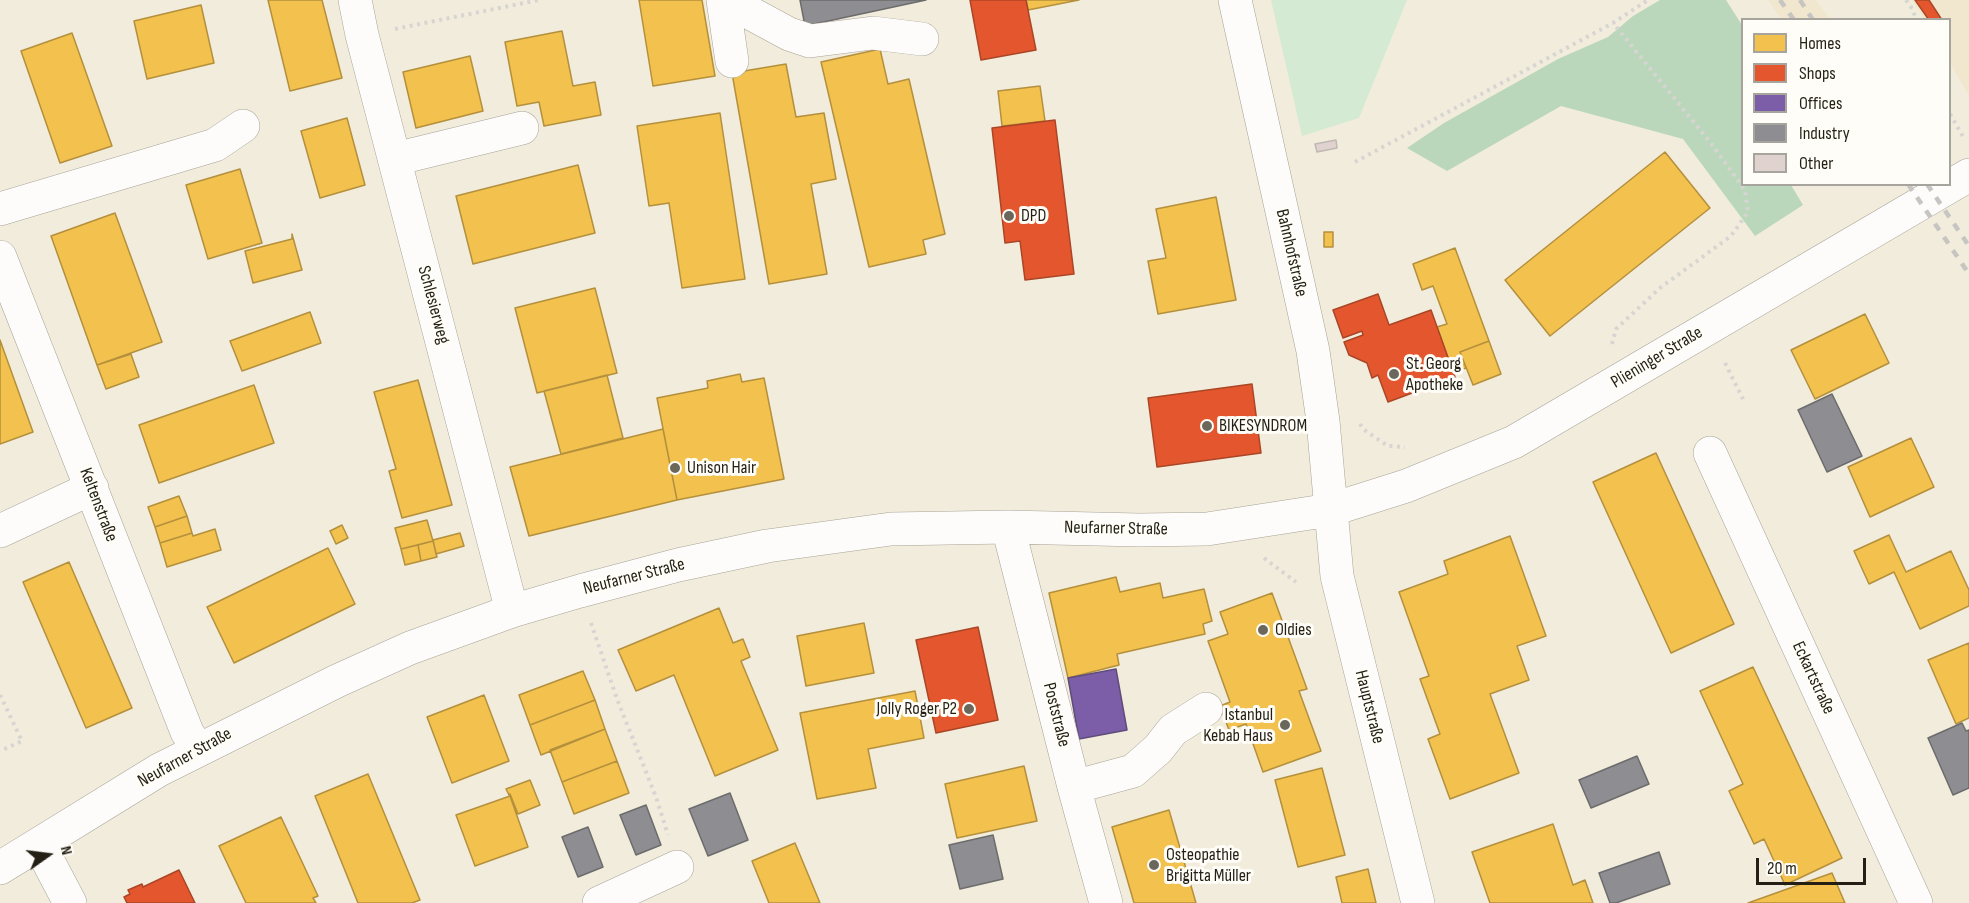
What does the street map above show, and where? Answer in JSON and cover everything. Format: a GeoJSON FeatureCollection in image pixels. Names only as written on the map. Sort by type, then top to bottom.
{"type":"FeatureCollection","features":[{"type":"Feature","properties":{"kind":"street"},"geometry":{"type":"LineString","coordinates":[[724,0],[789,34],[810,41],[873,33],[922,39]]}},
{"type":"Feature","properties":{"kind":"street"},"geometry":{"type":"LineString","coordinates":[[724,0],[732,61]]}},
{"type":"Feature","properties":{"kind":"street","name":"Bahnhofstraße"},"geometry":{"type":"LineString","coordinates":[[1235,0],[1313,351],[1323,421],[1330,510]]}},
{"type":"Feature","properties":{"kind":"street","name":"Schlesierweg"},"geometry":{"type":"LineString","coordinates":[[358,15],[512,611]]}},
{"type":"Feature","properties":{"kind":"street"},"geometry":{"type":"LineString","coordinates":[[0,209],[215,145],[243,126]]}},
{"type":"Feature","properties":{"kind":"street"},"geometry":{"type":"LineString","coordinates":[[395,159],[522,128]]}},
{"type":"Feature","properties":{"kind":"street","name":"Plieninger Straße"},"geometry":{"type":"LineString","coordinates":[[1951,185],[1969,174]]}},
{"type":"Feature","properties":{"kind":"street","name":"Plieninger Straße"},"geometry":{"type":"LineString","coordinates":[[1330,510],[1406,486],[1514,442],[1949,186]]}},
{"type":"Feature","properties":{"kind":"street","name":"Keltenstraße"},"geometry":{"type":"LineString","coordinates":[[0,257],[187,732],[198,750]]}},
{"type":"Feature","properties":{"kind":"street","name":"Eckartstraße"},"geometry":{"type":"LineString","coordinates":[[1710,453],[1916,903]]}},
{"type":"Feature","properties":{"kind":"street"},"geometry":{"type":"LineString","coordinates":[[0,531],[92,488]]}},
{"type":"Feature","properties":{"kind":"street","name":"Neufarner Straße"},"geometry":{"type":"LineString","coordinates":[[0,868],[159,770],[337,681],[410,648],[512,611],[580,591],[678,565],[766,546],[891,529],[1008,527],[1207,529],[1330,510]]}},
{"type":"Feature","properties":{"kind":"street","name":"Hauptstraße"},"geometry":{"type":"LineString","coordinates":[[1330,510],[1337,576],[1418,903]]}},
{"type":"Feature","properties":{"kind":"street","name":"Poststraße"},"geometry":{"type":"LineString","coordinates":[[1008,527],[1106,903]]}},
{"type":"Feature","properties":{"kind":"street"},"geometry":{"type":"LineString","coordinates":[[1074,787],[1133,771],[1158,749],[1173,730],[1206,709]]}},
{"type":"Feature","properties":{"kind":"street"},"geometry":{"type":"LineString","coordinates":[[39,844],[70,903]]}},
{"type":"Feature","properties":{"kind":"street"},"geometry":{"type":"LineString","coordinates":[[599,903],[677,867]]}},
{"type":"Feature","properties":{"kind":"path"},"geometry":{"type":"LineString","coordinates":[[358,15],[539,0]]}},
{"type":"Feature","properties":{"kind":"path"},"geometry":{"type":"LineString","coordinates":[[1355,162],[1613,23],[1648,0]]}},
{"type":"Feature","properties":{"kind":"path"},"geometry":{"type":"LineString","coordinates":[[1906,0],[1915,18]]}},
{"type":"Feature","properties":{"kind":"path"},"geometry":{"type":"LineString","coordinates":[[1613,23],[1710,142],[1741,185]]}},
{"type":"Feature","properties":{"kind":"path"},"geometry":{"type":"LineString","coordinates":[[1951,116],[1965,140]]}},
{"type":"Feature","properties":{"kind":"path"},"geometry":{"type":"LineString","coordinates":[[1610,349],[1616,329],[1660,288],[1731,236],[1748,212],[1745,190],[1742,186]]}},
{"type":"Feature","properties":{"kind":"path"},"geometry":{"type":"LineString","coordinates":[[1725,363],[1745,403]]}},
{"type":"Feature","properties":{"kind":"path"},"geometry":{"type":"LineString","coordinates":[[1358,420],[1363,429],[1388,446],[1409,447]]}},
{"type":"Feature","properties":{"kind":"path"},"geometry":{"type":"LineString","coordinates":[[1255,558],[1266,558],[1296,582]]}},
{"type":"Feature","properties":{"kind":"path"},"geometry":{"type":"LineString","coordinates":[[580,591],[617,699],[656,797],[677,867]]}},
{"type":"Feature","properties":{"kind":"path"},"geometry":{"type":"LineString","coordinates":[[0,695],[22,741],[0,751]]}},
{"type":"Feature","properties":{"kind":"shaded area"},"geometry":{"type":"Polygon","coordinates":[[[1768,0],[1816,0],[1829,18],[1780,18],[1768,0]]]}},
{"type":"Feature","properties":{"kind":"shaded area"},"geometry":{"type":"Polygon","coordinates":[[[1912,0],[1969,0],[1969,96],[1951,65],[1951,18],[1923,18],[1912,0]]]}},
{"type":"Feature","properties":{"kind":"green space"},"geometry":{"type":"Polygon","coordinates":[[[1271,0],[1407,0],[1359,118],[1302,136],[1271,0]]]}},
{"type":"Feature","properties":{"kind":"green space"},"geometry":{"type":"Polygon","coordinates":[[[1660,0],[1726,0],[1741,23],[1741,186],[1792,186],[1803,205],[1755,236],[1683,139],[1561,106],[1447,171],[1407,148],[1444,123],[1558,59],[1608,37],[1633,16],[1660,0]]]}},
{"type":"Feature","properties":{"kind":"building: Homes"},"geometry":{"type":"Polygon","coordinates":[[[268,0],[322,0],[342,78],[290,91],[268,0]]]}},
{"type":"Feature","properties":{"kind":"building: Homes"},"geometry":{"type":"Polygon","coordinates":[[[639,0],[702,0],[715,76],[653,86],[639,0]]]}},
{"type":"Feature","properties":{"kind":"building: Homes"},"geometry":{"type":"Polygon","coordinates":[[[1026,0],[1079,0],[1028,10],[1026,0]]]}},
{"type":"Feature","properties":{"kind":"building: Homes"},"geometry":{"type":"Polygon","coordinates":[[[201,5],[214,63],[147,79],[134,21],[201,5]]]}},
{"type":"Feature","properties":{"kind":"building: Homes"},"geometry":{"type":"Polygon","coordinates":[[[562,31],[573,86],[595,82],[601,115],[544,126],[539,102],[517,106],[505,42],[562,31]]]}},
{"type":"Feature","properties":{"kind":"building: Homes"},"geometry":{"type":"Polygon","coordinates":[[[72,33],[112,146],[60,163],[21,51],[72,33]]]}},
{"type":"Feature","properties":{"kind":"building: Homes"},"geometry":{"type":"Polygon","coordinates":[[[880,49],[888,84],[909,79],[945,234],[923,240],[926,254],[869,267],[821,62],[880,49]]]}},
{"type":"Feature","properties":{"kind":"building: Homes"},"geometry":{"type":"Polygon","coordinates":[[[470,56],[483,111],[416,128],[403,72],[470,56]]]}},
{"type":"Feature","properties":{"kind":"building: Homes"},"geometry":{"type":"Polygon","coordinates":[[[786,64],[796,117],[824,113],[836,179],[811,184],[827,274],[769,284],[732,73],[786,64]]]}},
{"type":"Feature","properties":{"kind":"building: Homes"},"geometry":{"type":"Polygon","coordinates":[[[1040,86],[1045,121],[1002,126],[998,91],[1040,86]]]}},
{"type":"Feature","properties":{"kind":"building: Homes"},"geometry":{"type":"Polygon","coordinates":[[[720,113],[745,279],[682,288],[669,203],[649,206],[637,126],[720,113]]]}},
{"type":"Feature","properties":{"kind":"building: Homes"},"geometry":{"type":"Polygon","coordinates":[[[347,118],[365,185],[320,198],[301,131],[347,118]]]}},
{"type":"Feature","properties":{"kind":"building: Homes"},"geometry":{"type":"Polygon","coordinates":[[[1665,152],[1710,208],[1550,336],[1505,280],[1665,152]]]}},
{"type":"Feature","properties":{"kind":"building: Homes"},"geometry":{"type":"Polygon","coordinates":[[[578,165],[595,233],[473,264],[456,196],[578,165]]]}},
{"type":"Feature","properties":{"kind":"building: Homes"},"geometry":{"type":"Polygon","coordinates":[[[240,169],[262,243],[208,259],[186,185],[240,169]]]}},
{"type":"Feature","properties":{"kind":"building: Homes"},"geometry":{"type":"Polygon","coordinates":[[[1216,197],[1236,300],[1158,314],[1148,261],[1166,258],[1156,209],[1216,197]]]}},
{"type":"Feature","properties":{"kind":"building: Homes"},"geometry":{"type":"Polygon","coordinates":[[[115,213],[162,342],[97,365],[51,236],[115,213]]]}},
{"type":"Feature","properties":{"kind":"building: Homes"},"geometry":{"type":"Polygon","coordinates":[[[1324,232],[1333,232],[1333,247],[1324,247],[1324,232]]]}},
{"type":"Feature","properties":{"kind":"building: Homes"},"geometry":{"type":"Polygon","coordinates":[[[292,234],[302,270],[253,283],[245,251],[292,239],[292,234]]]}},
{"type":"Feature","properties":{"kind":"building: Homes"},"geometry":{"type":"Polygon","coordinates":[[[1455,248],[1489,341],[1460,352],[1466,368],[1453,372],[1437,327],[1447,324],[1433,286],[1422,290],[1413,264],[1455,248]]]}},
{"type":"Feature","properties":{"kind":"building: Homes"},"geometry":{"type":"Polygon","coordinates":[[[595,288],[617,373],[537,393],[515,308],[595,288]]]}},
{"type":"Feature","properties":{"kind":"building: Homes"},"geometry":{"type":"Polygon","coordinates":[[[310,312],[321,343],[242,371],[230,341],[310,312]]]}},
{"type":"Feature","properties":{"kind":"building: Homes"},"geometry":{"type":"Polygon","coordinates":[[[1865,314],[1889,363],[1815,399],[1791,350],[1865,314]]]}},
{"type":"Feature","properties":{"kind":"building: Homes"},"geometry":{"type":"Polygon","coordinates":[[[0,340],[33,432],[0,444],[0,340]]]}},
{"type":"Feature","properties":{"kind":"building: Homes"},"geometry":{"type":"Polygon","coordinates":[[[1489,341],[1501,374],[1473,385],[1460,352],[1489,341]]]}},
{"type":"Feature","properties":{"kind":"building: Homes"},"geometry":{"type":"Polygon","coordinates":[[[131,354],[139,377],[106,389],[97,365],[131,354]]]}},
{"type":"Feature","properties":{"kind":"building: Homes"},"geometry":{"type":"Polygon","coordinates":[[[740,374],[742,382],[764,378],[784,479],[677,500],[657,398],[708,388],[707,381],[740,374]]]}},
{"type":"Feature","properties":{"kind":"building: Homes"},"geometry":{"type":"Polygon","coordinates":[[[607,375],[623,438],[561,454],[544,391],[607,375]]]}},
{"type":"Feature","properties":{"kind":"building: Homes"},"geometry":{"type":"Polygon","coordinates":[[[418,380],[452,505],[402,518],[389,471],[396,469],[374,392],[418,380]]]}},
{"type":"Feature","properties":{"kind":"building: Homes"},"geometry":{"type":"Polygon","coordinates":[[[254,385],[274,443],[159,483],[139,425],[254,385]]]}},
{"type":"Feature","properties":{"kind":"building: Homes"},"geometry":{"type":"Polygon","coordinates":[[[663,429],[677,500],[529,536],[510,467],[663,429]]]}},
{"type":"Feature","properties":{"kind":"building: Homes"},"geometry":{"type":"Polygon","coordinates":[[[1911,438],[1934,487],[1870,517],[1848,467],[1911,438]]]}},
{"type":"Feature","properties":{"kind":"building: Homes"},"geometry":{"type":"Polygon","coordinates":[[[1656,453],[1734,624],[1671,653],[1593,482],[1656,453]]]}},
{"type":"Feature","properties":{"kind":"building: Homes"},"geometry":{"type":"Polygon","coordinates":[[[179,496],[187,516],[155,527],[148,507],[179,496]]]}},
{"type":"Feature","properties":{"kind":"building: Homes"},"geometry":{"type":"Polygon","coordinates":[[[187,516],[192,533],[160,543],[155,527],[187,516]]]}},
{"type":"Feature","properties":{"kind":"building: Homes"},"geometry":{"type":"Polygon","coordinates":[[[427,520],[433,541],[401,549],[395,528],[427,520]]]}},
{"type":"Feature","properties":{"kind":"building: Homes"},"geometry":{"type":"Polygon","coordinates":[[[342,525],[348,538],[336,544],[330,531],[342,525]]]}},
{"type":"Feature","properties":{"kind":"building: Homes"},"geometry":{"type":"Polygon","coordinates":[[[215,529],[221,550],[167,567],[160,543],[215,529]]]}},
{"type":"Feature","properties":{"kind":"building: Homes"},"geometry":{"type":"Polygon","coordinates":[[[460,533],[464,546],[436,554],[433,540],[460,533]]]}},
{"type":"Feature","properties":{"kind":"building: Homes"},"geometry":{"type":"Polygon","coordinates":[[[1889,535],[1906,572],[1951,551],[1969,590],[1969,606],[1920,629],[1894,572],[1869,584],[1854,551],[1889,535]]]}},
{"type":"Feature","properties":{"kind":"building: Homes"},"geometry":{"type":"Polygon","coordinates":[[[1510,536],[1546,636],[1517,646],[1529,680],[1490,694],[1519,773],[1450,799],[1428,739],[1440,734],[1420,679],[1429,676],[1399,592],[1448,574],[1444,561],[1510,536]]]}},
{"type":"Feature","properties":{"kind":"building: Homes"},"geometry":{"type":"Polygon","coordinates":[[[433,541],[437,557],[421,561],[418,545],[433,541]]]}},
{"type":"Feature","properties":{"kind":"building: Homes"},"geometry":{"type":"Polygon","coordinates":[[[418,545],[421,561],[405,565],[401,549],[418,545]]]}},
{"type":"Feature","properties":{"kind":"building: Homes"},"geometry":{"type":"Polygon","coordinates":[[[328,548],[355,604],[234,663],[207,607],[328,548]]]}},
{"type":"Feature","properties":{"kind":"building: Homes"},"geometry":{"type":"Polygon","coordinates":[[[69,562],[132,708],[86,728],[23,582],[69,562]]]}},
{"type":"Feature","properties":{"kind":"building: Homes"},"geometry":{"type":"Polygon","coordinates":[[[1116,577],[1120,592],[1160,583],[1163,598],[1204,589],[1212,621],[1203,624],[1205,634],[1117,654],[1119,665],[1068,678],[1049,593],[1116,577]]]}},
{"type":"Feature","properties":{"kind":"building: Homes"},"geometry":{"type":"Polygon","coordinates":[[[1272,593],[1307,689],[1299,691],[1321,751],[1263,772],[1246,724],[1229,730],[1220,706],[1230,702],[1208,641],[1228,634],[1220,612],[1272,593]]]}},
{"type":"Feature","properties":{"kind":"building: Homes"},"geometry":{"type":"Polygon","coordinates":[[[719,608],[733,643],[743,639],[750,657],[741,661],[778,750],[715,776],[674,675],[636,691],[618,650],[719,608]]]}},
{"type":"Feature","properties":{"kind":"building: Homes"},"geometry":{"type":"Polygon","coordinates":[[[864,623],[874,673],[806,686],[797,636],[864,623]]]}},
{"type":"Feature","properties":{"kind":"building: Homes"},"geometry":{"type":"Polygon","coordinates":[[[1969,643],[1969,718],[1956,724],[1928,660],[1969,643]]]}},
{"type":"Feature","properties":{"kind":"building: Homes"},"geometry":{"type":"Polygon","coordinates":[[[1753,667],[1842,858],[1785,885],[1764,839],[1754,844],[1729,791],[1743,784],[1700,691],[1753,667]]]}},
{"type":"Feature","properties":{"kind":"building: Homes"},"geometry":{"type":"Polygon","coordinates":[[[583,671],[595,700],[530,725],[519,695],[583,671]]]}},
{"type":"Feature","properties":{"kind":"building: Homes"},"geometry":{"type":"Polygon","coordinates":[[[915,691],[924,738],[868,749],[876,788],[817,799],[800,713],[915,691]]]}},
{"type":"Feature","properties":{"kind":"building: Homes"},"geometry":{"type":"Polygon","coordinates":[[[484,695],[509,761],[452,783],[427,717],[484,695]]]}},
{"type":"Feature","properties":{"kind":"building: Homes"},"geometry":{"type":"Polygon","coordinates":[[[595,700],[605,729],[541,755],[530,725],[595,700]]]}},
{"type":"Feature","properties":{"kind":"building: Homes"},"geometry":{"type":"Polygon","coordinates":[[[605,729],[617,761],[562,782],[550,750],[605,729]]]}},
{"type":"Feature","properties":{"kind":"building: Homes"},"geometry":{"type":"Polygon","coordinates":[[[617,761],[629,793],[574,814],[562,782],[617,761]]]}},
{"type":"Feature","properties":{"kind":"building: Homes"},"geometry":{"type":"Polygon","coordinates":[[[1024,766],[1037,821],[957,838],[945,784],[1024,766]]]}},
{"type":"Feature","properties":{"kind":"building: Homes"},"geometry":{"type":"Polygon","coordinates":[[[1322,768],[1345,855],[1298,867],[1275,780],[1322,768]]]}},
{"type":"Feature","properties":{"kind":"building: Homes"},"geometry":{"type":"Polygon","coordinates":[[[368,774],[420,900],[412,903],[358,903],[315,796],[368,774]]]}},
{"type":"Feature","properties":{"kind":"building: Homes"},"geometry":{"type":"Polygon","coordinates":[[[530,780],[540,805],[518,814],[506,789],[530,780]]]}},
{"type":"Feature","properties":{"kind":"building: Homes"},"geometry":{"type":"Polygon","coordinates":[[[510,796],[528,847],[475,866],[456,815],[510,796]]]}},
{"type":"Feature","properties":{"kind":"building: Homes","name":"Osteopathie Brigitta Müller"},"geometry":{"type":"Polygon","coordinates":[[[1169,810],[1196,903],[1134,903],[1112,827],[1169,810]]]}},
{"type":"Feature","properties":{"kind":"building: Homes"},"geometry":{"type":"Polygon","coordinates":[[[281,817],[318,896],[313,898],[316,903],[246,903],[219,846],[281,817]]]}},
{"type":"Feature","properties":{"kind":"building: Homes"},"geometry":{"type":"Polygon","coordinates":[[[1553,824],[1573,885],[1585,880],[1593,903],[1490,903],[1472,852],[1553,824]]]}},
{"type":"Feature","properties":{"kind":"building: Homes"},"geometry":{"type":"Polygon","coordinates":[[[795,843],[820,903],[769,903],[752,861],[795,843]]]}},
{"type":"Feature","properties":{"kind":"building: Homes"},"geometry":{"type":"Polygon","coordinates":[[[1368,869],[1376,903],[1342,903],[1336,877],[1368,869]]]}},
{"type":"Feature","properties":{"kind":"building: Homes"},"geometry":{"type":"Polygon","coordinates":[[[1832,873],[1845,903],[1748,903],[1832,873]]]}},
{"type":"Feature","properties":{"kind":"building: Shops"},"geometry":{"type":"Polygon","coordinates":[[[970,0],[1026,0],[1036,50],[981,60],[970,0]]]}},
{"type":"Feature","properties":{"kind":"building: Shops"},"geometry":{"type":"Polygon","coordinates":[[[1915,0],[1929,0],[1941,18],[1928,18],[1915,0]]]}},
{"type":"Feature","properties":{"kind":"building: Shops"},"geometry":{"type":"Polygon","coordinates":[[[1055,120],[1074,274],[1025,280],[1020,241],[1005,243],[992,128],[1055,120]]]}},
{"type":"Feature","properties":{"kind":"building: Shops"},"geometry":{"type":"Polygon","coordinates":[[[1378,294],[1389,325],[1431,310],[1455,377],[1388,402],[1378,375],[1372,378],[1367,363],[1349,355],[1344,342],[1363,335],[1362,331],[1343,338],[1333,310],[1378,294]]]}},
{"type":"Feature","properties":{"kind":"building: Shops"},"geometry":{"type":"Polygon","coordinates":[[[1252,384],[1261,453],[1157,467],[1148,398],[1252,384]]]}},
{"type":"Feature","properties":{"kind":"building: Shops"},"geometry":{"type":"Polygon","coordinates":[[[978,627],[998,720],[936,733],[916,640],[978,627]]]}},
{"type":"Feature","properties":{"kind":"building: Shops"},"geometry":{"type":"Polygon","coordinates":[[[179,870],[195,903],[127,903],[124,897],[130,894],[128,890],[142,884],[143,887],[179,870]]]}},
{"type":"Feature","properties":{"kind":"building: Offices"},"geometry":{"type":"Polygon","coordinates":[[[1116,669],[1127,730],[1079,739],[1068,678],[1116,669]]]}},
{"type":"Feature","properties":{"kind":"building: Industry"},"geometry":{"type":"Polygon","coordinates":[[[800,0],[926,0],[805,26],[800,0]]]}},
{"type":"Feature","properties":{"kind":"building: Industry"},"geometry":{"type":"Polygon","coordinates":[[[1832,394],[1862,456],[1827,472],[1798,410],[1832,394]]]}},
{"type":"Feature","properties":{"kind":"building: Industry"},"geometry":{"type":"Polygon","coordinates":[[[1962,723],[1966,731],[1969,730],[1969,788],[1953,795],[1928,738],[1962,723]]]}},
{"type":"Feature","properties":{"kind":"building: Industry"},"geometry":{"type":"Polygon","coordinates":[[[1637,756],[1649,784],[1591,808],[1579,780],[1637,756]]]}},
{"type":"Feature","properties":{"kind":"building: Industry"},"geometry":{"type":"Polygon","coordinates":[[[730,793],[748,840],[708,856],[689,809],[730,793]]]}},
{"type":"Feature","properties":{"kind":"building: Industry"},"geometry":{"type":"Polygon","coordinates":[[[646,805],[661,845],[636,855],[620,815],[646,805]]]}},
{"type":"Feature","properties":{"kind":"building: Industry"},"geometry":{"type":"Polygon","coordinates":[[[588,827],[603,867],[578,877],[562,837],[588,827]]]}},
{"type":"Feature","properties":{"kind":"building: Industry"},"geometry":{"type":"Polygon","coordinates":[[[993,835],[1003,879],[960,889],[949,845],[993,835]]]}},
{"type":"Feature","properties":{"kind":"building: Industry"},"geometry":{"type":"Polygon","coordinates":[[[1659,852],[1670,884],[1616,903],[1610,903],[1599,873],[1659,852]]]}},
{"type":"Feature","properties":{"kind":"building: Other"},"geometry":{"type":"Polygon","coordinates":[[[1336,140],[1337,148],[1317,152],[1315,144],[1336,140]]]}},
{"type":"Feature","properties":{"kind":"railway"},"geometry":{"type":"LineString","coordinates":[[1780,0],[1793,18]]}},
{"type":"Feature","properties":{"kind":"railway"},"geometry":{"type":"LineString","coordinates":[[1800,0],[1812,18]]}},
{"type":"Feature","properties":{"kind":"railway"},"geometry":{"type":"LineString","coordinates":[[1909,186],[1969,274]]}},
{"type":"Feature","properties":{"kind":"railway"},"geometry":{"type":"LineString","coordinates":[[1928,186],[1969,246]]}},
{"type":"Feature","properties":{"kind":"place","name":"DPD"},"geometry":{"type":"Point","coordinates":[1009,216]}},
{"type":"Feature","properties":{"kind":"place","name":"St. Georg Apotheke"},"geometry":{"type":"Point","coordinates":[1394,374]}},
{"type":"Feature","properties":{"kind":"place","name":"BIKESYNDROM"},"geometry":{"type":"Point","coordinates":[1207,426]}},
{"type":"Feature","properties":{"kind":"place","name":"Unison Hair"},"geometry":{"type":"Point","coordinates":[675,468]}},
{"type":"Feature","properties":{"kind":"place","name":"Oldies"},"geometry":{"type":"Point","coordinates":[1263,630]}},
{"type":"Feature","properties":{"kind":"place","name":"Jolly Roger P2"},"geometry":{"type":"Point","coordinates":[969,709]}},
{"type":"Feature","properties":{"kind":"place","name":"Istanbul Kebab Haus"},"geometry":{"type":"Point","coordinates":[1285,725]}},
{"type":"Feature","properties":{"kind":"place","name":"Osteopathie Brigitta Müller"},"geometry":{"type":"Point","coordinates":[1154,865]}}]}
